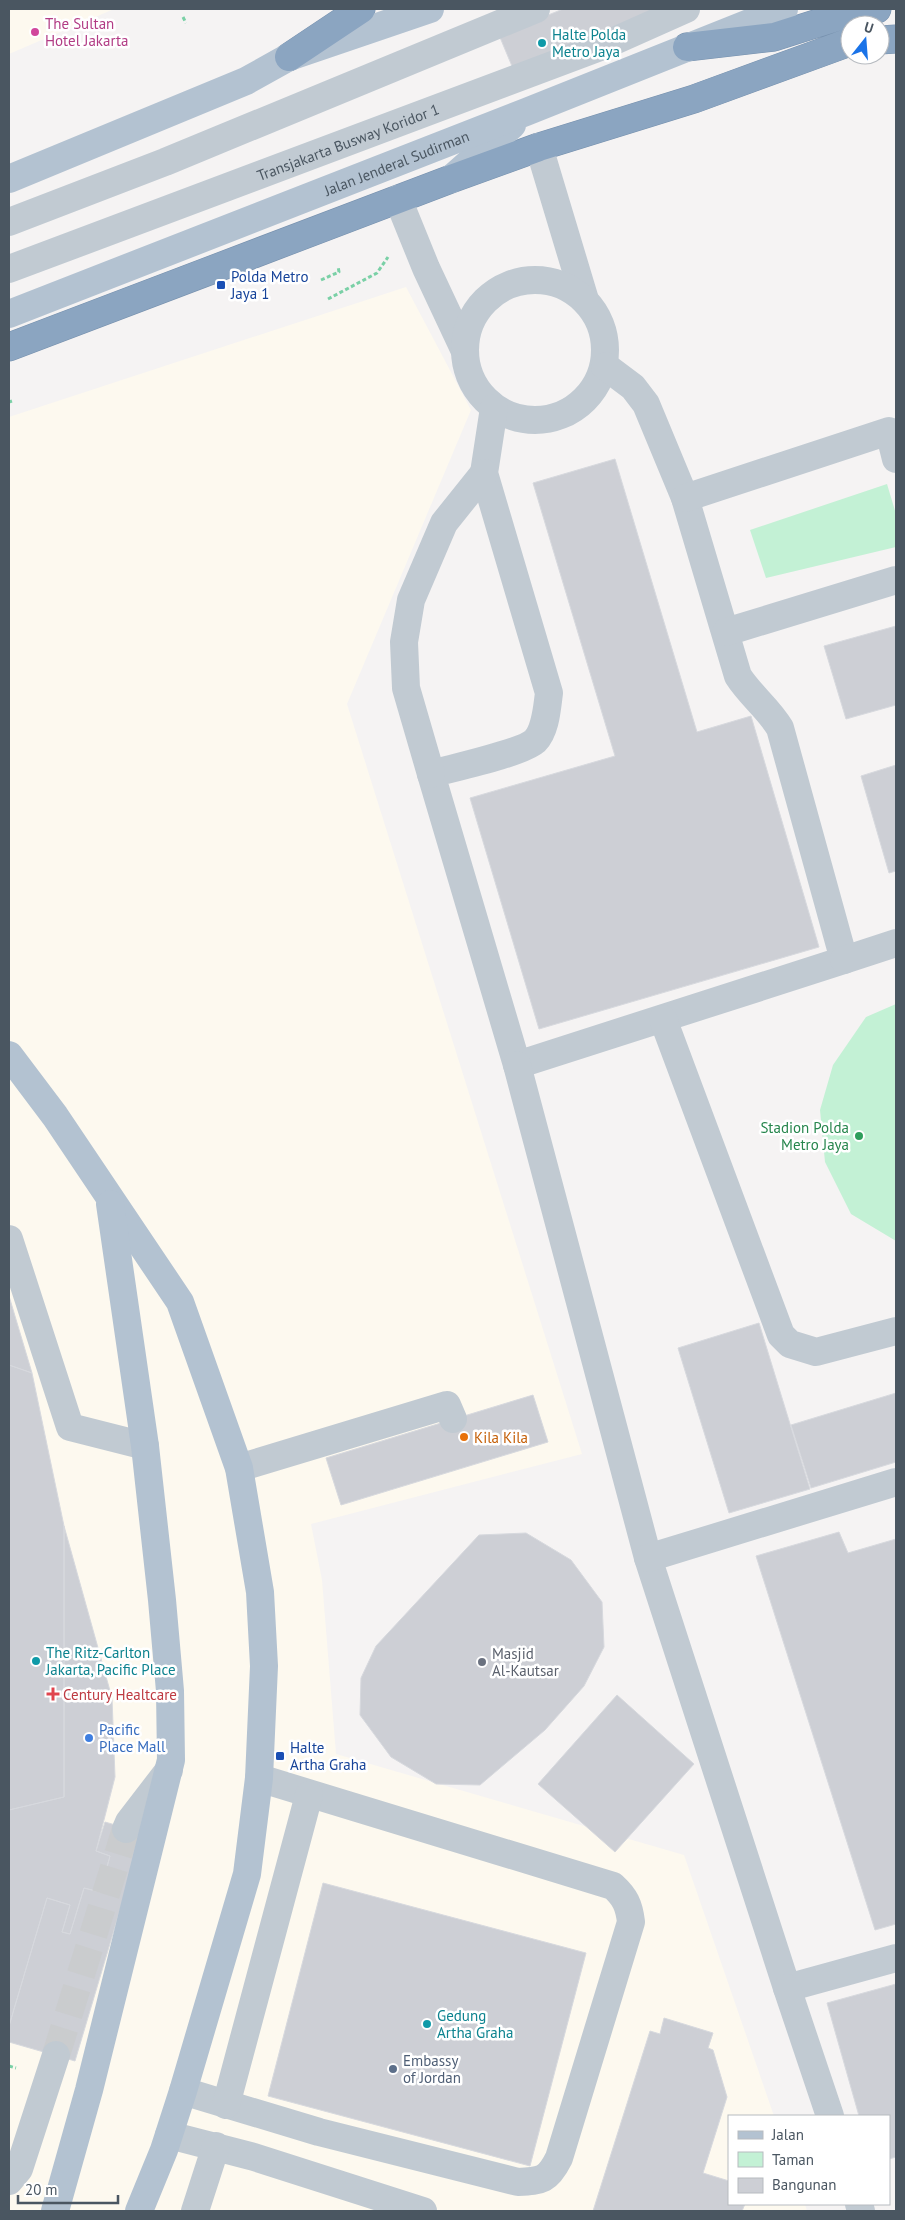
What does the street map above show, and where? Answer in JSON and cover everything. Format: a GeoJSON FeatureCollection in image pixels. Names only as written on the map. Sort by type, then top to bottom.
{"type":"FeatureCollection","features":[{"type":"Feature","properties":{"kind":"highway"},"geometry":{"type":"LineString","coordinates":[[289,57],[361,9]]}},
{"type":"Feature","properties":{"kind":"highway"},"geometry":{"type":"LineString","coordinates":[[687,47],[774,37],[840,16],[877,9]]}},
{"type":"Feature","properties":{"kind":"highway"},"geometry":{"type":"LineString","coordinates":[[694,99],[774,37]]}},
{"type":"Feature","properties":{"kind":"highway"},"geometry":{"type":"LineString","coordinates":[[9,347],[539,147],[694,99],[840,46]]}},
{"type":"Feature","properties":{"kind":"main road"},"geometry":{"type":"LineString","coordinates":[[9,179],[180,110],[246,81],[289,57],[430,9]]}},
{"type":"Feature","properties":{"kind":"main road","name":"Jalan Jenderal Sudirman"},"geometry":{"type":"LineString","coordinates":[[9,314],[784,9]]}},
{"type":"Feature","properties":{"kind":"main road"},"geometry":{"type":"LineString","coordinates":[[451,179],[526,112]]}},
{"type":"Feature","properties":{"kind":"main road"},"geometry":{"type":"LineString","coordinates":[[9,1055],[55,1116],[180,1302],[239,1468],[260,1592],[264,1666],[258,1778],[247,1874],[183,2091],[166,2142],[139,2211]]}},
{"type":"Feature","properties":{"kind":"main road"},"geometry":{"type":"LineString","coordinates":[[9,1078],[55,1116]]}},
{"type":"Feature","properties":{"kind":"main road"},"geometry":{"type":"LineString","coordinates":[[55,2211],[89,2090],[170,1769],[170,1692],[144,1446],[109,1198]]}},
{"type":"Feature","properties":{"kind":"lane"},"geometry":{"type":"LineString","coordinates":[[9,222],[164,162],[536,9]]}},
{"type":"Feature","properties":{"kind":"lane","name":"Transjakarta Busway Koridor 1"},"geometry":{"type":"LineString","coordinates":[[9,269],[603,46],[686,9]]}},
{"type":"Feature","properties":{"kind":"lane"},"geometry":{"type":"LineString","coordinates":[[539,147],[585,300]]}},
{"type":"Feature","properties":{"kind":"lane"},"geometry":{"type":"LineString","coordinates":[[398,199],[426,268],[464,349],[468,372],[474,385],[494,408],[514,418],[537,421],[560,417],[580,406],[596,389],[605,366],[606,342],[599,319],[585,300],[565,286],[542,280],[518,282],[496,291],[479,306],[468,327],[464,349]]}},
{"type":"Feature","properties":{"kind":"lane"},"geometry":{"type":"LineString","coordinates":[[605,366],[633,387],[646,404],[685,498],[738,676],[747,690],[771,713],[780,728],[844,960]]}},
{"type":"Feature","properties":{"kind":"lane"},"geometry":{"type":"LineString","coordinates":[[431,774],[516,750],[535,741],[547,711],[549,693],[484,473],[494,408]]}},
{"type":"Feature","properties":{"kind":"lane"},"geometry":{"type":"LineString","coordinates":[[685,498],[892,429],[896,459]]}},
{"type":"Feature","properties":{"kind":"lane"},"geometry":{"type":"LineString","coordinates":[[484,473],[444,523],[411,600],[404,642],[406,688],[517,1064],[648,1558],[830,2115]]}},
{"type":"Feature","properties":{"kind":"lane"},"geometry":{"type":"LineString","coordinates":[[726,632],[896,580]]}},
{"type":"Feature","properties":{"kind":"lane"},"geometry":{"type":"LineString","coordinates":[[517,1064],[663,1020],[896,943]]}},
{"type":"Feature","properties":{"kind":"lane"},"geometry":{"type":"LineString","coordinates":[[663,1020],[781,1335],[790,1344],[816,1352],[896,1331]]}},
{"type":"Feature","properties":{"kind":"lane"},"geometry":{"type":"LineString","coordinates":[[9,1240],[70,1427],[144,1446]]}},
{"type":"Feature","properties":{"kind":"lane"},"geometry":{"type":"LineString","coordinates":[[239,1468],[447,1405],[453,1419]]}},
{"type":"Feature","properties":{"kind":"lane"},"geometry":{"type":"LineString","coordinates":[[648,1558],[896,1482]]}},
{"type":"Feature","properties":{"kind":"lane"},"geometry":{"type":"LineString","coordinates":[[126,1829],[129,1822],[170,1769]]}},
{"type":"Feature","properties":{"kind":"lane"},"geometry":{"type":"LineString","coordinates":[[183,2091],[319,2132],[518,2182],[539,2181],[551,2174],[559,2158],[630,1922],[629,1905],[623,1894],[613,1886],[258,1778]]}},
{"type":"Feature","properties":{"kind":"lane"},"geometry":{"type":"LineString","coordinates":[[226,2104],[309,1795]]}},
{"type":"Feature","properties":{"kind":"lane"},"geometry":{"type":"LineString","coordinates":[[787,1988],[896,1958]]}},
{"type":"Feature","properties":{"kind":"lane"},"geometry":{"type":"LineString","coordinates":[[9,2182],[19,2169],[56,2056]]}},
{"type":"Feature","properties":{"kind":"lane"},"geometry":{"type":"LineString","coordinates":[[166,2142],[423,2211]]}},
{"type":"Feature","properties":{"kind":"lane"},"geometry":{"type":"LineString","coordinates":[[195,2211],[213,2155]]}},
{"type":"Feature","properties":{"kind":"path"},"geometry":{"type":"LineString","coordinates":[[183,17],[186,23]]}},
{"type":"Feature","properties":{"kind":"path"},"geometry":{"type":"LineString","coordinates":[[328,299],[377,273],[392,251]]}},
{"type":"Feature","properties":{"kind":"path"},"geometry":{"type":"LineString","coordinates":[[321,280],[339,272],[338,266]]}},
{"type":"Feature","properties":{"kind":"path"},"geometry":{"type":"LineString","coordinates":[[9,2066],[16,2068]]}},
{"type":"Feature","properties":{"kind":"shaded area","name":"The Sultan Hotel Jakarta"},"geometry":{"type":"Polygon","coordinates":[[[9,9],[114,9],[9,54],[9,9]]]}},
{"type":"Feature","properties":{"kind":"shaded area"},"geometry":{"type":"Polygon","coordinates":[[[406,287],[471,410],[347,704],[582,1454],[311,1524],[322,1580],[336,1754],[684,1855],[774,2115],[728,2115],[728,2205],[805,2205],[807,2211],[9,2211],[9,417],[406,287]]]}},
{"type":"Feature","properties":{"kind":"green space"},"geometry":{"type":"Polygon","coordinates":[[[887,484],[896,514],[896,547],[766,578],[750,530],[887,484]]]}},
{"type":"Feature","properties":{"kind":"green space","name":"Stadion Polda Metro Jaya"},"geometry":{"type":"Polygon","coordinates":[[[896,1004],[896,1241],[851,1214],[825,1162],[820,1110],[833,1065],[866,1017],[896,1004]]]}},
{"type":"Feature","properties":{"kind":"building","name":"Halte Polda Metro Jaya"},"geometry":{"type":"Polygon","coordinates":[[[563,9],[666,9],[514,71],[499,35],[563,9]]]}},
{"type":"Feature","properties":{"kind":"building"},"geometry":{"type":"Polygon","coordinates":[[[615,459],[697,732],[751,716],[819,947],[539,1029],[470,798],[615,756],[533,483],[615,459]]]}},
{"type":"Feature","properties":{"kind":"building"},"geometry":{"type":"Polygon","coordinates":[[[896,626],[896,705],[846,719],[824,646],[896,626]]]}},
{"type":"Feature","properties":{"kind":"building"},"geometry":{"type":"Polygon","coordinates":[[[896,765],[896,871],[889,873],[861,776],[896,765]]]}},
{"type":"Feature","properties":{"kind":"building"},"geometry":{"type":"Polygon","coordinates":[[[9,1296],[32,1373],[9,1365],[9,1296]]]}},
{"type":"Feature","properties":{"kind":"building"},"geometry":{"type":"Polygon","coordinates":[[[759,1323],[810,1489],[729,1513],[678,1348],[759,1323]]]}},
{"type":"Feature","properties":{"kind":"building","name":"The Ritz-Carlton Jakarta, Pacific Place"},"geometry":{"type":"Polygon","coordinates":[[[9,1365],[32,1373],[64,1526],[64,1797],[9,1810],[9,1365]]]}},
{"type":"Feature","properties":{"kind":"building"},"geometry":{"type":"Polygon","coordinates":[[[896,1393],[896,1462],[811,1488],[791,1425],[896,1393]]]}},
{"type":"Feature","properties":{"kind":"building"},"geometry":{"type":"Polygon","coordinates":[[[533,1395],[548,1442],[341,1505],[326,1458],[533,1395]]]}},
{"type":"Feature","properties":{"kind":"building","name":"Pacific Place Mall"},"geometry":{"type":"Polygon","coordinates":[[[64,1526],[112,1698],[115,1777],[96,1851],[110,1856],[100,1892],[84,1888],[70,1934],[62,1932],[70,1905],[47,1898],[9,2026],[9,1810],[64,1797],[64,1526]]]}},
{"type":"Feature","properties":{"kind":"building"},"geometry":{"type":"Polygon","coordinates":[[[839,1532],[848,1553],[896,1539],[896,1924],[875,1930],[756,1556],[839,1532]]]}},
{"type":"Feature","properties":{"kind":"building","name":"Masjid Al-Kautsar"},"geometry":{"type":"Polygon","coordinates":[[[526,1533],[571,1560],[602,1602],[604,1647],[584,1686],[545,1730],[480,1785],[436,1784],[391,1757],[360,1715],[361,1678],[376,1646],[479,1535],[526,1533]]]}},
{"type":"Feature","properties":{"kind":"building"},"geometry":{"type":"Polygon","coordinates":[[[617,1695],[694,1764],[615,1852],[538,1784],[617,1695]]]}},
{"type":"Feature","properties":{"kind":"building"},"geometry":{"type":"Polygon","coordinates":[[[105,1822],[143,1833],[75,2061],[9,2042],[9,2026],[47,1898],[70,1905],[62,1932],[70,1934],[84,1888],[100,1892],[110,1856],[96,1851],[105,1822]]]}},
{"type":"Feature","properties":{"kind":"building","name":"Gedung Artha Graha"},"geometry":{"type":"Polygon","coordinates":[[[323,1883],[586,1953],[530,2166],[268,2096],[323,1883]]]}},
{"type":"Feature","properties":{"kind":"building"},"geometry":{"type":"Polygon","coordinates":[[[896,1984],[896,2157],[890,2159],[890,2115],[859,2115],[827,2003],[896,1984]]]}},
{"type":"Feature","properties":{"kind":"building"},"geometry":{"type":"Polygon","coordinates":[[[664,2018],[713,2033],[708,2048],[713,2050],[727,2097],[703,2173],[728,2181],[728,2205],[745,2205],[742,2211],[593,2211],[650,2031],[660,2034],[664,2018]]]}},
{"type":"Feature","properties":{"kind":"tunnel"},"geometry":{"type":"LineString","coordinates":[[56,2055],[126,1829]]}},
{"type":"Feature","properties":{"kind":"place","name":"The Sultan Hotel Jakarta"},"geometry":{"type":"Point","coordinates":[35,32]}},
{"type":"Feature","properties":{"kind":"place","name":"Halte Polda Metro Jaya"},"geometry":{"type":"Point","coordinates":[542,43]}},
{"type":"Feature","properties":{"kind":"place","name":"Polda Metro Jaya 1"},"geometry":{"type":"Point","coordinates":[221,285]}},
{"type":"Feature","properties":{"kind":"place","name":"Stadion Polda Metro Jaya"},"geometry":{"type":"Point","coordinates":[859,1136]}},
{"type":"Feature","properties":{"kind":"place","name":"Kila Kila"},"geometry":{"type":"Point","coordinates":[464,1437]}},
{"type":"Feature","properties":{"kind":"place","name":"The Ritz-Carlton Jakarta, Pacific Place"},"geometry":{"type":"Point","coordinates":[36,1661]}},
{"type":"Feature","properties":{"kind":"place","name":"Masjid Al-Kautsar"},"geometry":{"type":"Point","coordinates":[482,1662]}},
{"type":"Feature","properties":{"kind":"place","name":"Century Healtcare"},"geometry":{"type":"Point","coordinates":[53,1694]}},
{"type":"Feature","properties":{"kind":"place","name":"Pacific Place Mall"},"geometry":{"type":"Point","coordinates":[89,1738]}},
{"type":"Feature","properties":{"kind":"place","name":"Halte Artha Graha"},"geometry":{"type":"Point","coordinates":[280,1756]}},
{"type":"Feature","properties":{"kind":"place","name":"Gedung Artha Graha"},"geometry":{"type":"Point","coordinates":[427,2024]}},
{"type":"Feature","properties":{"kind":"place","name":"Embassy of Jordan"},"geometry":{"type":"Point","coordinates":[393,2069]}}]}
